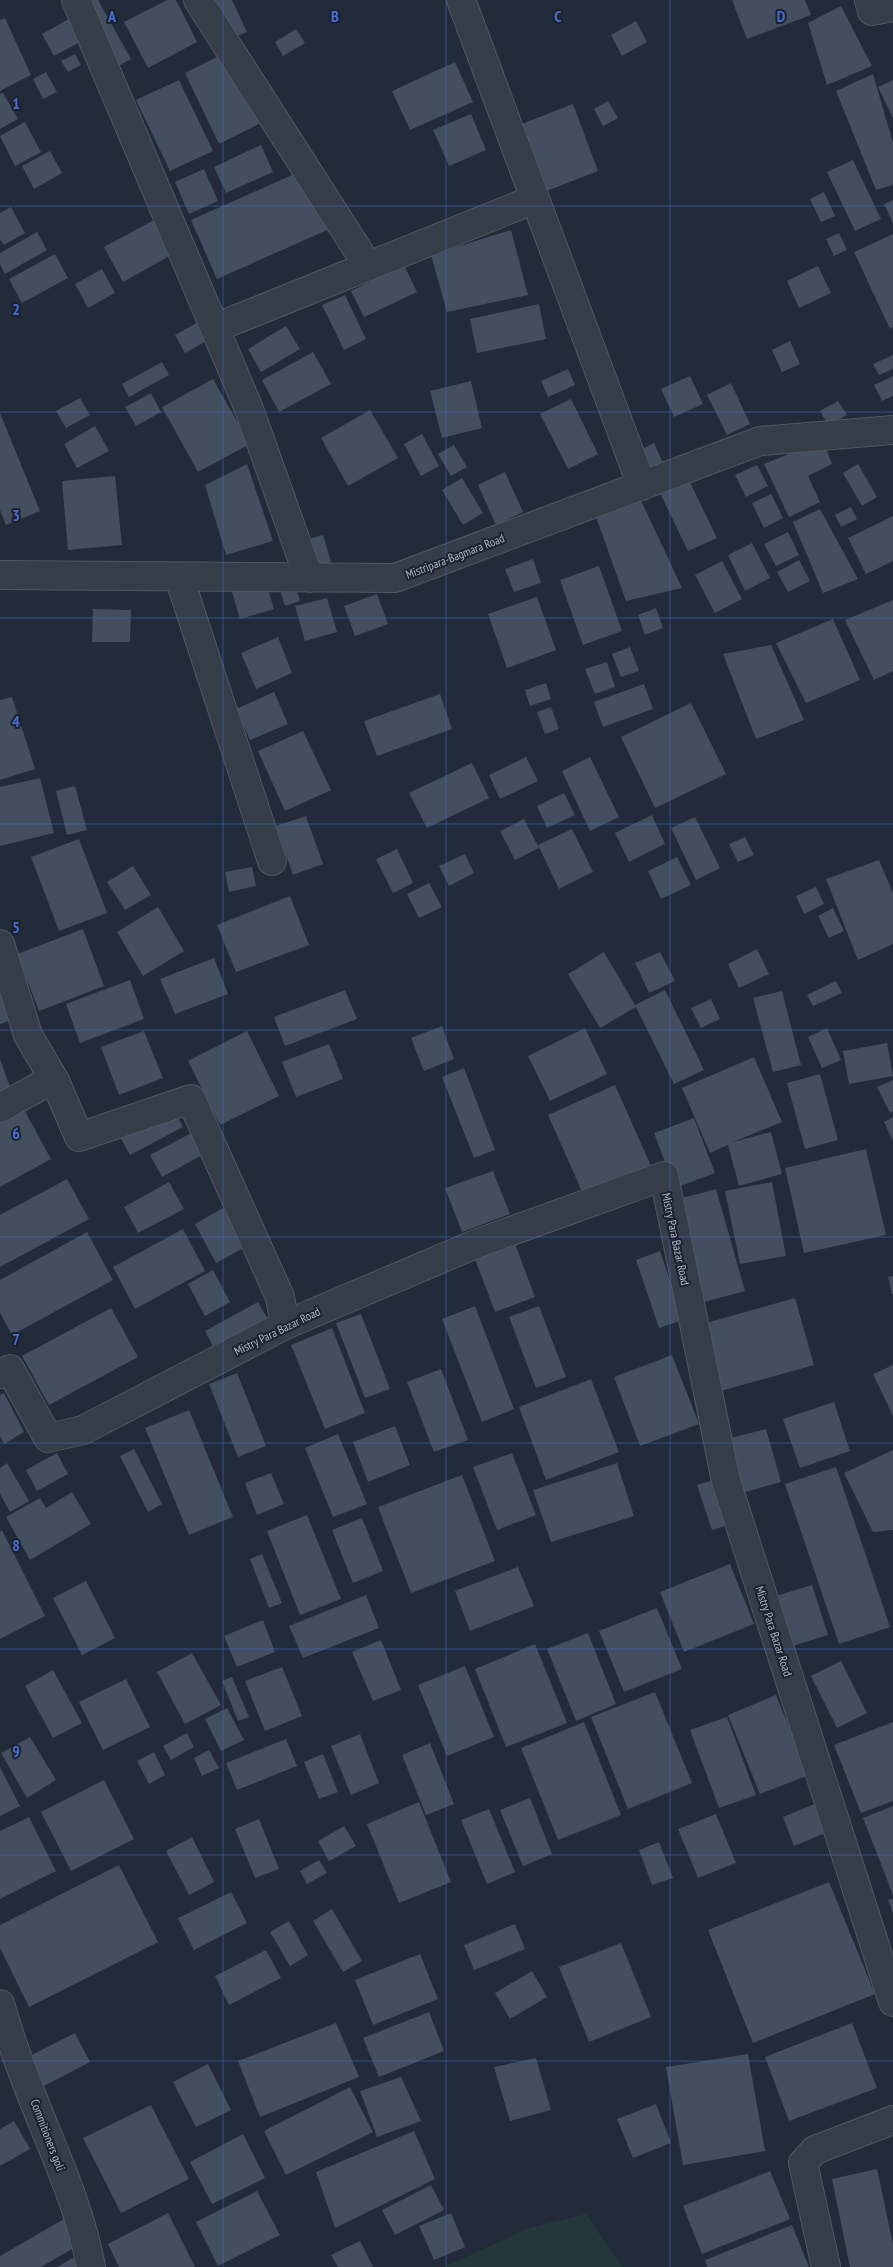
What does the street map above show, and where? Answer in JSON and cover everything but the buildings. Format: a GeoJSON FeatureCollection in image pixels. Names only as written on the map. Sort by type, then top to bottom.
{"type":"FeatureCollection","features":[{"type":"Feature","properties":{"kind":"street"},"geometry":{"type":"LineString","coordinates":[[76,0],[249,410],[309,578]]}},
{"type":"Feature","properties":{"kind":"street"},"geometry":{"type":"LineString","coordinates":[[198,0],[368,266]]}},
{"type":"Feature","properties":{"kind":"street"},"geometry":{"type":"LineString","coordinates":[[461,0],[642,486]]}},
{"type":"Feature","properties":{"kind":"street"},"geometry":{"type":"LineString","coordinates":[[869,0],[872,11],[893,7]]}},
{"type":"Feature","properties":{"kind":"street"},"geometry":{"type":"LineString","coordinates":[[215,328],[535,199]]}},
{"type":"Feature","properties":{"kind":"street","name":"Mistripara-Bagmara Road"},"geometry":{"type":"LineString","coordinates":[[0,575],[395,578],[760,441],[893,430]]}},
{"type":"Feature","properties":{"kind":"street"},"geometry":{"type":"LineString","coordinates":[[179,577],[272,861]]}},
{"type":"Feature","properties":{"kind":"street"},"geometry":{"type":"LineString","coordinates":[[0,944],[28,1035],[53,1080],[79,1137],[190,1099],[280,1297],[285,1325]]}},
{"type":"Feature","properties":{"kind":"street"},"geometry":{"type":"LineString","coordinates":[[0,1108],[53,1080]]}},
{"type":"Feature","properties":{"kind":"street","name":"Mistry Para Bazar Road"},"geometry":{"type":"LineString","coordinates":[[0,1374],[10,1369],[48,1438],[83,1430],[285,1325],[478,1243],[664,1176],[726,1480],[893,2002]]}},
{"type":"Feature","properties":{"kind":"street","name":"Commitioners goli"},"geometry":{"type":"LineString","coordinates":[[0,2004],[19,2062],[52,2144],[87,2242],[91,2267]]}},
{"type":"Feature","properties":{"kind":"street"},"geometry":{"type":"LineString","coordinates":[[826,2267],[803,2163],[815,2150],[891,2128]]}},
{"type":"Feature","properties":{"kind":"shaded area"},"geometry":{"type":"Polygon","coordinates":[[[586,2214],[622,2267],[444,2267],[529,2228],[586,2214]]]}}]}
